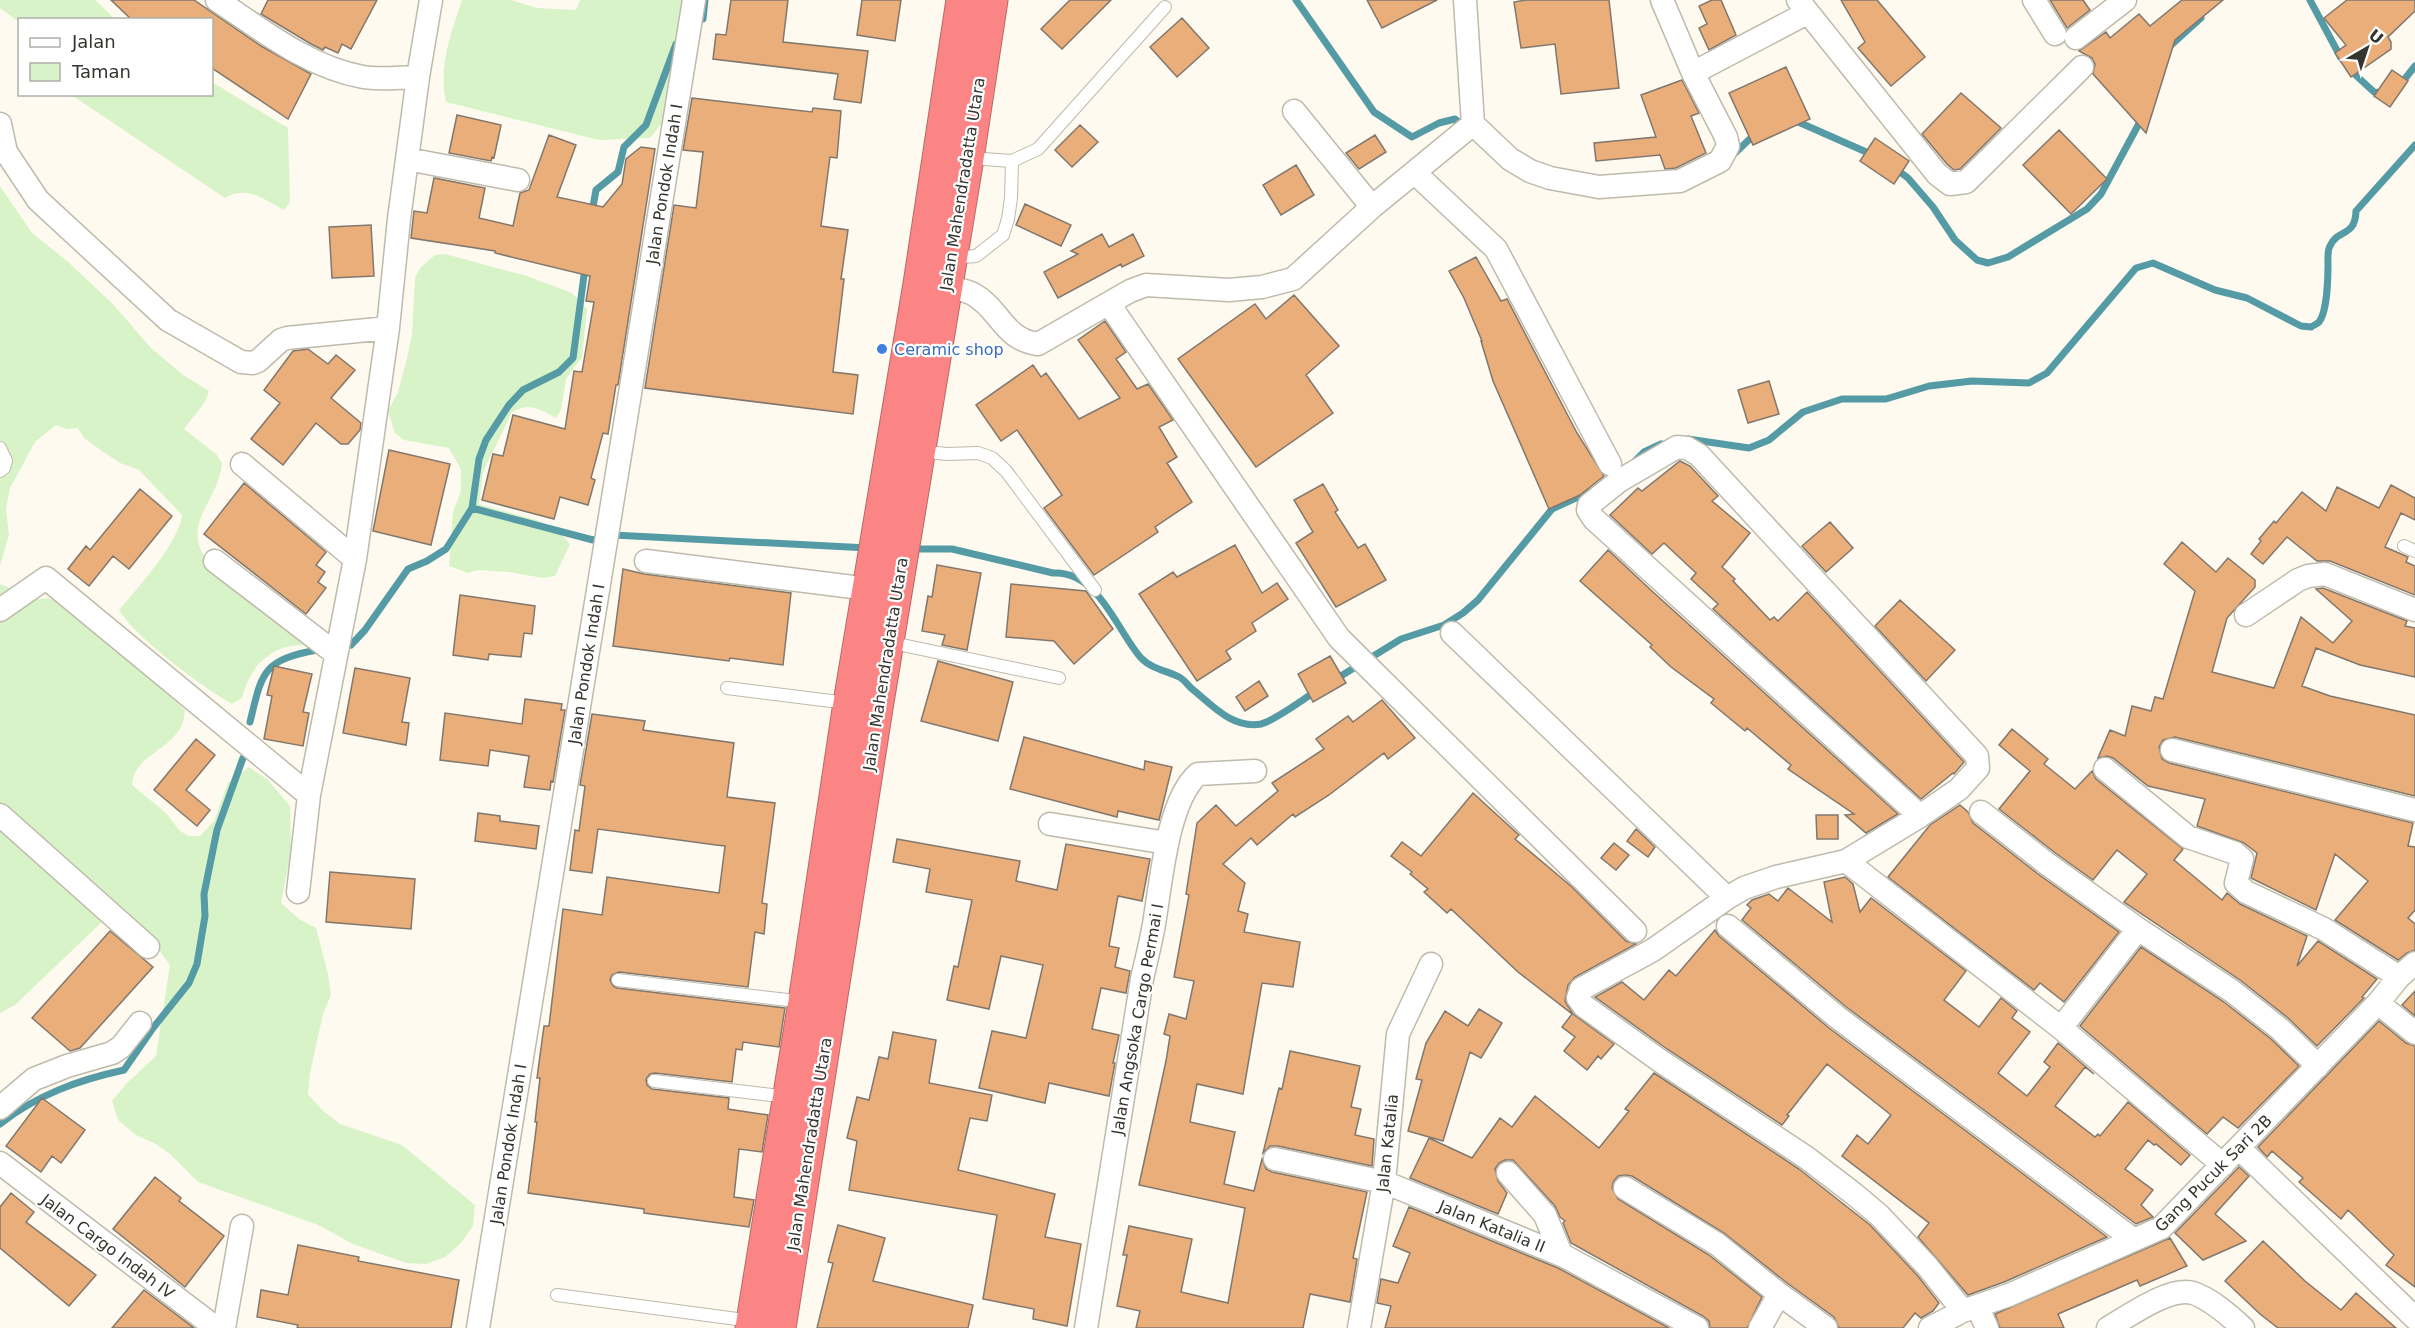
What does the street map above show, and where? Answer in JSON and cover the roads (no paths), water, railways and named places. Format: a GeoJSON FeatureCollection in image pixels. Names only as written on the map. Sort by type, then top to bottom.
{"type":"FeatureCollection","features":[{"type":"Feature","properties":{"kind":"highway","name":"Jalan Mahendradatta Utara"},"geometry":{"type":"LineString","coordinates":[[953,157],[963,0]]}},
{"type":"Feature","properties":{"kind":"highway","name":"Jalan Mahendradatta Utara"},"geometry":{"type":"LineString","coordinates":[[766,1325],[789,1097],[869,589],[936,266],[953,157],[990,0]]}},
{"type":"Feature","properties":{"kind":"highway","name":"Jalan Mahendradatta Utara"},"geometry":{"type":"LineString","coordinates":[[766,1325],[888,642],[919,450],[936,266]]}},
{"type":"Feature","properties":{"kind":"street"},"geometry":{"type":"LineString","coordinates":[[217,0],[288,47],[327,67],[364,78],[418,77]]}},
{"type":"Feature","properties":{"kind":"street"},"geometry":{"type":"LineString","coordinates":[[298,892],[309,795],[355,559],[418,77],[431,0]]}},
{"type":"Feature","properties":{"kind":"street","name":"Jalan Pondok Indah I"},"geometry":{"type":"LineString","coordinates":[[478,1328],[694,0]]}},
{"type":"Feature","properties":{"kind":"street"},"geometry":{"type":"LineString","coordinates":[[1465,0],[1473,124],[1510,159],[1530,171],[1550,178],[1599,187],[1680,181],[1720,161],[1728,146],[1726,137],[1693,73],[1662,0]]}},
{"type":"Feature","properties":{"kind":"street"},"geometry":{"type":"LineString","coordinates":[[2034,0],[2066,36],[2125,0]]}},
{"type":"Feature","properties":{"kind":"street"},"geometry":{"type":"LineString","coordinates":[[1693,73],[1803,7],[1937,174],[1950,184],[1966,182],[2082,67]]}},
{"type":"Feature","properties":{"kind":"street"},"geometry":{"type":"LineString","coordinates":[[1294,111],[1372,207]]}},
{"type":"Feature","properties":{"kind":"street"},"geometry":{"type":"LineString","coordinates":[[0,124],[6,152],[39,200],[168,320],[229,357],[241,362],[253,363],[281,340],[287,338],[387,328]]}},
{"type":"Feature","properties":{"kind":"street"},"geometry":{"type":"LineString","coordinates":[[936,266],[984,302],[1016,338],[1025,343],[1038,344],[1130,291],[1146,285],[1229,290],[1262,287],[1293,279],[1372,207],[1473,124]]}},
{"type":"Feature","properties":{"kind":"street"},"geometry":{"type":"LineString","coordinates":[[407,159],[518,180]]}},
{"type":"Feature","properties":{"kind":"street"},"geometry":{"type":"LineString","coordinates":[[1415,173],[1496,249],[1610,464]]}},
{"type":"Feature","properties":{"kind":"street"},"geometry":{"type":"LineString","coordinates":[[1109,304],[1339,638],[1635,931]]}},
{"type":"Feature","properties":{"kind":"street"},"geometry":{"type":"LineString","coordinates":[[1920,816],[1594,519],[1588,510],[1589,505],[1619,481],[1677,447],[1688,448],[1699,455],[1977,756],[1978,768],[1959,789],[1920,816],[1846,861],[1776,876],[1727,898],[1653,950],[1581,989],[1578,998],[1584,1006],[1659,1060],[1807,1158],[1879,1215],[1987,1328]]}},
{"type":"Feature","properties":{"kind":"street"},"geometry":{"type":"LineString","coordinates":[[242,464],[355,559]]}},
{"type":"Feature","properties":{"kind":"street"},"geometry":{"type":"LineString","coordinates":[[215,561],[335,653]]}},
{"type":"Feature","properties":{"kind":"street"},"geometry":{"type":"LineString","coordinates":[[646,561],[869,589]]}},
{"type":"Feature","properties":{"kind":"street"},"geometry":{"type":"LineString","coordinates":[[2246,615],[2298,580],[2325,574],[2415,610]]}},
{"type":"Feature","properties":{"kind":"street"},"geometry":{"type":"LineString","coordinates":[[0,610],[46,579],[309,795]]}},
{"type":"Feature","properties":{"kind":"street"},"geometry":{"type":"LineString","coordinates":[[1452,633],[1727,898]]}},
{"type":"Feature","properties":{"kind":"street"},"geometry":{"type":"LineString","coordinates":[[2172,750],[2415,810]]}},
{"type":"Feature","properties":{"kind":"street"},"geometry":{"type":"LineString","coordinates":[[2105,769],[2188,837],[2235,853],[2242,859],[2236,883],[2246,892],[2407,970]]}},
{"type":"Feature","properties":{"kind":"street","name":"Jalan Angsoka Cargo Permai I"},"geometry":{"type":"LineString","coordinates":[[1086,1328],[1142,979],[1154,927],[1167,843],[1184,791],[1198,774],[1255,771]]}},
{"type":"Feature","properties":{"kind":"street"},"geometry":{"type":"LineString","coordinates":[[1981,812],[2046,863],[2138,929],[2232,991],[2280,1029],[2318,1066]]}},
{"type":"Feature","properties":{"kind":"street"},"geometry":{"type":"LineString","coordinates":[[0,815],[148,947]]}},
{"type":"Feature","properties":{"kind":"street"},"geometry":{"type":"LineString","coordinates":[[1050,825],[1167,843]]}},
{"type":"Feature","properties":{"kind":"street"},"geometry":{"type":"LineString","coordinates":[[1846,861],[2231,1156],[2415,1318]]}},
{"type":"Feature","properties":{"kind":"street"},"geometry":{"type":"LineString","coordinates":[[1728,926],[1863,1038],[2134,1240]]}},
{"type":"Feature","properties":{"kind":"street"},"geometry":{"type":"LineString","coordinates":[[2061,1028],[2138,929]]}},
{"type":"Feature","properties":{"kind":"street","name":"Jalan Katalia"},"geometry":{"type":"LineString","coordinates":[[1359,1328],[1384,1182],[1398,1034],[1431,964]]}},
{"type":"Feature","properties":{"kind":"street","name":"Gang Pucuk Sari 2B"},"geometry":{"type":"LineString","coordinates":[[1930,1328],[2161,1228],[2318,1066],[2407,970]]}},
{"type":"Feature","properties":{"kind":"street"},"geometry":{"type":"LineString","coordinates":[[2378,1003],[2415,1033]]}},
{"type":"Feature","properties":{"kind":"street"},"geometry":{"type":"LineString","coordinates":[[0,1108],[34,1079],[67,1066],[112,1053],[121,1047],[140,1023]]}},
{"type":"Feature","properties":{"kind":"street","name":"Jalan Katalia II"},"geometry":{"type":"LineString","coordinates":[[1275,1159],[1384,1182],[1561,1254],[1696,1328]]}},
{"type":"Feature","properties":{"kind":"street","name":"Jalan Cargo Indah IV"},"geometry":{"type":"LineString","coordinates":[[0,1163],[216,1328]]}},
{"type":"Feature","properties":{"kind":"street"},"geometry":{"type":"LineString","coordinates":[[1508,1173],[1545,1215],[1561,1254]]}},
{"type":"Feature","properties":{"kind":"street"},"geometry":{"type":"LineString","coordinates":[[1625,1188],[1717,1244],[1826,1328]]}},
{"type":"Feature","properties":{"kind":"street"},"geometry":{"type":"LineString","coordinates":[[224,1328],[242,1226]]}},
{"type":"Feature","properties":{"kind":"street"},"geometry":{"type":"LineString","coordinates":[[2108,1328],[2167,1296],[2180,1292],[2194,1293],[2244,1328]]}},
{"type":"Feature","properties":{"kind":"street"},"geometry":{"type":"LineString","coordinates":[[1760,1328],[1779,1294]]}},
{"type":"Feature","properties":{"kind":"lane"},"geometry":{"type":"LineString","coordinates":[[953,157],[1012,161],[1038,149],[1165,7]]}},
{"type":"Feature","properties":{"kind":"lane"},"geometry":{"type":"LineString","coordinates":[[936,266],[976,256],[1003,235],[1011,198],[1012,161]]}},
{"type":"Feature","properties":{"kind":"lane"},"geometry":{"type":"LineString","coordinates":[[0,448],[6,461],[4,468],[0,471]]}},
{"type":"Feature","properties":{"kind":"lane"},"geometry":{"type":"LineString","coordinates":[[919,450],[947,454],[978,453],[992,458],[1006,471],[1095,590]]}},
{"type":"Feature","properties":{"kind":"lane"},"geometry":{"type":"LineString","coordinates":[[888,642],[1059,678]]}},
{"type":"Feature","properties":{"kind":"lane"},"geometry":{"type":"LineString","coordinates":[[727,688],[850,703]]}},
{"type":"Feature","properties":{"kind":"lane"},"geometry":{"type":"LineString","coordinates":[[618,981],[805,1002]]}},
{"type":"Feature","properties":{"kind":"lane"},"geometry":{"type":"LineString","coordinates":[[654,1081],[789,1097]]}},
{"type":"Feature","properties":{"kind":"lane"},"geometry":{"type":"LineString","coordinates":[[557,1295],[766,1325]]}},
{"type":"Feature","properties":{"kind":"waterway"},"geometry":{"type":"LineString","coordinates":[[703,19],[705,0]]}},
{"type":"Feature","properties":{"kind":"waterway"},"geometry":{"type":"LineString","coordinates":[[1296,0],[1374,112],[1412,137],[1439,123],[1455,119],[1465,127]]}},
{"type":"Feature","properties":{"kind":"waterway"},"geometry":{"type":"LineString","coordinates":[[2310,0],[2341,58]]}},
{"type":"Feature","properties":{"kind":"waterway"},"geometry":{"type":"LineString","coordinates":[[2169,47],[2201,18]]}},
{"type":"Feature","properties":{"kind":"waterway"},"geometry":{"type":"LineString","coordinates":[[592,212],[596,190],[618,172],[624,147],[646,125],[676,44]]}},
{"type":"Feature","properties":{"kind":"waterway"},"geometry":{"type":"LineString","coordinates":[[2400,85],[2415,66]]}},
{"type":"Feature","properties":{"kind":"waterway"},"geometry":{"type":"LineString","coordinates":[[2349,69],[2374,92],[2385,93]]}},
{"type":"Feature","properties":{"kind":"waterway"},"geometry":{"type":"LineString","coordinates":[[1896,169],[1908,178],[1933,207],[1955,240],[1977,260],[1988,263],[2008,257],[2087,209],[2101,194],[2142,118]]}},
{"type":"Feature","properties":{"kind":"waterway"},"geometry":{"type":"LineString","coordinates":[[1796,121],[1873,155]]}},
{"type":"Feature","properties":{"kind":"waterway"},"geometry":{"type":"LineString","coordinates":[[1732,156],[1757,132]]}},
{"type":"Feature","properties":{"kind":"waterway"},"geometry":{"type":"LineString","coordinates":[[1688,439],[1749,448],[1769,440],[1803,412],[1842,399],[1886,399],[1929,386],[1972,381],[2029,383],[2047,373],[2136,268],[2153,263],[2215,290],[2247,298],[2301,326],[2311,327],[2319,322],[2324,311],[2328,253],[2333,240],[2353,225],[2356,211],[2415,145]]}},
{"type":"Feature","properties":{"kind":"waterway"},"geometry":{"type":"LineString","coordinates":[[351,645],[365,630],[408,569],[446,549],[472,508],[479,459],[486,440],[509,405],[523,390],[559,372],[573,358],[585,268]]}},
{"type":"Feature","properties":{"kind":"waterway"},"geometry":{"type":"LineString","coordinates":[[1635,461],[1644,452],[1661,444]]}},
{"type":"Feature","properties":{"kind":"waterway"},"geometry":{"type":"LineString","coordinates":[[1336,679],[1401,639],[1444,625],[1463,613],[1478,600],[1552,509],[1589,492]]}},
{"type":"Feature","properties":{"kind":"waterway"},"geometry":{"type":"LineString","coordinates":[[472,508],[593,540],[613,535],[868,548]]}},
{"type":"Feature","properties":{"kind":"waterway"},"geometry":{"type":"LineString","coordinates":[[912,549],[952,549],[1069,575],[1082,581],[1105,604],[1145,662],[1181,678],[1215,708],[1241,723],[1251,725],[1267,722],[1316,691]]}},
{"type":"Feature","properties":{"kind":"waterway"},"geometry":{"type":"LineString","coordinates":[[250,722],[258,691],[267,671],[285,659],[317,650]]}},
{"type":"Feature","properties":{"kind":"waterway"},"geometry":{"type":"LineString","coordinates":[[0,1124],[29,1105],[59,1090],[124,1070],[153,1028],[189,983],[197,964],[205,916],[204,894],[217,830],[243,758]]}},
{"type":"Feature","properties":{"kind":"place","name":"Ceramic shop"},"geometry":{"type":"Point","coordinates":[882,349]}}]}
